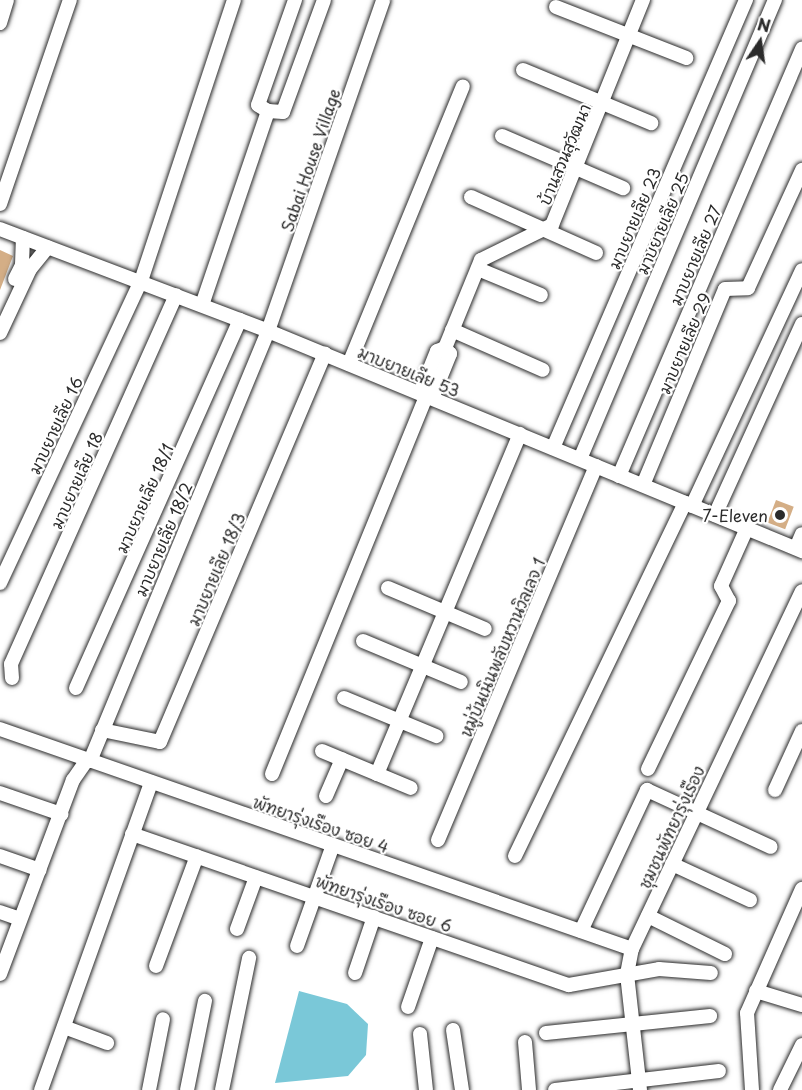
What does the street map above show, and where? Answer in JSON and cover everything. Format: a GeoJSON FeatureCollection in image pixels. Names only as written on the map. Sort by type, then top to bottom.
{"type":"FeatureCollection","features":[{"type":"Feature","properties":{"kind":"street"},"geometry":{"type":"LineString","coordinates":[[0,23],[7,0]]}},
{"type":"Feature","properties":{"kind":"street"},"geometry":{"type":"LineString","coordinates":[[0,204],[70,0]]}},
{"type":"Feature","properties":{"kind":"street","name":"มาบยายเลีย 16"},"geometry":{"type":"LineString","coordinates":[[0,583],[141,281],[234,0]]}},
{"type":"Feature","properties":{"kind":"street"},"geometry":{"type":"LineString","coordinates":[[295,0],[258,105],[268,111],[283,112],[324,0]]}},
{"type":"Feature","properties":{"kind":"street","name":"Sabai House Village"},"geometry":{"type":"LineString","coordinates":[[268,331],[383,0]]}},
{"type":"Feature","properties":{"kind":"street","name":"บ้านสวนสุวัฒนา"},"geometry":{"type":"LineString","coordinates":[[478,268],[481,260],[548,230],[603,102],[643,0]]}},
{"type":"Feature","properties":{"kind":"street","name":"มาบยายเลีย 23"},"geometry":{"type":"LineString","coordinates":[[553,448],[746,0]]}},
{"type":"Feature","properties":{"kind":"street","name":"มาบยายเลีย 25"},"geometry":{"type":"LineString","coordinates":[[580,459],[775,0]]}},
{"type":"Feature","properties":{"kind":"street"},"geometry":{"type":"LineString","coordinates":[[556,7],[686,58]]}},
{"type":"Feature","properties":{"kind":"street","name":"มาบยายเลีย 27"},"geometry":{"type":"LineString","coordinates":[[619,476],[802,48]]}},
{"type":"Feature","properties":{"kind":"street"},"geometry":{"type":"LineString","coordinates":[[523,70],[651,123]]}},
{"type":"Feature","properties":{"kind":"street"},"geometry":{"type":"LineString","coordinates":[[349,364],[463,86]]}},
{"type":"Feature","properties":{"kind":"street"},"geometry":{"type":"LineString","coordinates":[[202,305],[268,111]]}},
{"type":"Feature","properties":{"kind":"street"},"geometry":{"type":"LineString","coordinates":[[502,136],[623,188]]}},
{"type":"Feature","properties":{"kind":"street","name":"มาบยายเลีย 29"},"geometry":{"type":"LineString","coordinates":[[643,485],[725,289],[748,288],[802,170]]}},
{"type":"Feature","properties":{"kind":"street"},"geometry":{"type":"LineString","coordinates":[[471,197],[596,253]]}},
{"type":"Feature","properties":{"kind":"street","name":"มาบยายเลีย 53"},"geometry":{"type":"LineString","coordinates":[[0,229],[268,331],[799,550]]}},
{"type":"Feature","properties":{"kind":"street"},"geometry":{"type":"LineString","coordinates":[[0,312],[22,265],[23,238]]}},
{"type":"Feature","properties":{"kind":"street"},"geometry":{"type":"LineString","coordinates":[[0,333],[30,269],[48,247]]}},
{"type":"Feature","properties":{"kind":"street"},"geometry":{"type":"LineString","coordinates":[[272,774],[426,396],[450,354],[445,348],[478,268],[541,295]]}},
{"type":"Feature","properties":{"kind":"street"},"geometry":{"type":"LineString","coordinates":[[515,856],[802,270]]}},
{"type":"Feature","properties":{"kind":"street","name":"มาบยายเลีย 18"},"geometry":{"type":"LineString","coordinates":[[12,678],[11,664],[176,295]]}},
{"type":"Feature","properties":{"kind":"street","name":"มาบยายเลีย 18/1"},"geometry":{"type":"LineString","coordinates":[[76,688],[240,320]]}},
{"type":"Feature","properties":{"kind":"street"},"geometry":{"type":"LineString","coordinates":[[715,515],[802,324]]}},
{"type":"Feature","properties":{"kind":"street"},"geometry":{"type":"LineString","coordinates":[[452,330],[543,370]]}},
{"type":"Feature","properties":{"kind":"street","name":"มาบยายเลีย 18/2"},"geometry":{"type":"LineString","coordinates":[[0,974],[73,780],[88,760],[102,730],[268,331]]}},
{"type":"Feature","properties":{"kind":"street","name":"มาบยายเลีย 18/3"},"geometry":{"type":"LineString","coordinates":[[102,730],[160,742],[324,354]]}},
{"type":"Feature","properties":{"kind":"street"},"geometry":{"type":"LineString","coordinates":[[377,774],[520,434]]}},
{"type":"Feature","properties":{"kind":"street","name":"หมู่บ้นเนินพลับหวานวิลเลจ 1"},"geometry":{"type":"LineString","coordinates":[[438,840],[596,466]]}},
{"type":"Feature","properties":{"kind":"street"},"geometry":{"type":"LineString","coordinates":[[648,769],[729,601],[721,586],[747,528]]}},
{"type":"Feature","properties":{"kind":"street"},"geometry":{"type":"LineString","coordinates":[[799,550],[802,534]]}},
{"type":"Feature","properties":{"kind":"street"},"geometry":{"type":"LineString","coordinates":[[388,588],[485,629]]}},
{"type":"Feature","properties":{"kind":"street","name":"ชุมชนพัทยารุ่งเรือง"},"geometry":{"type":"LineString","coordinates":[[639,1085],[627,974],[632,949],[802,591]]}},
{"type":"Feature","properties":{"kind":"street"},"geometry":{"type":"LineString","coordinates":[[363,641],[461,682]]}},
{"type":"Feature","properties":{"kind":"street"},"geometry":{"type":"LineString","coordinates":[[344,698],[436,736]]}},
{"type":"Feature","properties":{"kind":"street","name":"พัทยารุ่งเรือง ซอย 4"},"geometry":{"type":"LineString","coordinates":[[0,729],[632,949]]}},
{"type":"Feature","properties":{"kind":"street"},"geometry":{"type":"LineString","coordinates":[[775,790],[802,731]]}},
{"type":"Feature","properties":{"kind":"street"},"geometry":{"type":"LineString","coordinates":[[322,751],[411,788]]}},
{"type":"Feature","properties":{"kind":"street"},"geometry":{"type":"LineString","coordinates":[[326,796],[342,759]]}},
{"type":"Feature","properties":{"kind":"street"},"geometry":{"type":"LineString","coordinates":[[45,1089],[63,1027],[151,782]]}},
{"type":"Feature","properties":{"kind":"street"},"geometry":{"type":"LineString","coordinates":[[581,932],[647,790],[771,847]]}},
{"type":"Feature","properties":{"kind":"street"},"geometry":{"type":"LineString","coordinates":[[0,793],[61,814]]}},
{"type":"Feature","properties":{"kind":"street","name":"พัทยารุ่งเรือง ซอย 6"},"geometry":{"type":"LineString","coordinates":[[132,834],[569,985],[659,969],[711,973]]}},
{"type":"Feature","properties":{"kind":"street"},"geometry":{"type":"LineString","coordinates":[[297,946],[333,845]]}},
{"type":"Feature","properties":{"kind":"street"},"geometry":{"type":"LineString","coordinates":[[0,856],[40,870]]}},
{"type":"Feature","properties":{"kind":"street"},"geometry":{"type":"LineString","coordinates":[[156,966],[196,856]]}},
{"type":"Feature","properties":{"kind":"street"},"geometry":{"type":"LineString","coordinates":[[672,864],[750,900]]}},
{"type":"Feature","properties":{"kind":"street"},"geometry":{"type":"LineString","coordinates":[[237,929],[256,877]]}},
{"type":"Feature","properties":{"kind":"street"},"geometry":{"type":"LineString","coordinates":[[752,1090],[747,1013],[802,889]]}},
{"type":"Feature","properties":{"kind":"street"},"geometry":{"type":"LineString","coordinates":[[0,912],[20,919]]}},
{"type":"Feature","properties":{"kind":"street"},"geometry":{"type":"LineString","coordinates":[[648,916],[725,954]]}},
{"type":"Feature","properties":{"kind":"street"},"geometry":{"type":"LineString","coordinates":[[355,973],[374,917]]}},
{"type":"Feature","properties":{"kind":"street"},"geometry":{"type":"LineString","coordinates":[[408,1007],[432,938]]}},
{"type":"Feature","properties":{"kind":"street"},"geometry":{"type":"LineString","coordinates":[[222,1090],[249,958]]}},
{"type":"Feature","properties":{"kind":"street"},"geometry":{"type":"LineString","coordinates":[[756,990],[802,1005]]}},
{"type":"Feature","properties":{"kind":"street"},"geometry":{"type":"LineString","coordinates":[[187,1090],[205,1001]]}},
{"type":"Feature","properties":{"kind":"street"},"geometry":{"type":"LineString","coordinates":[[546,1033],[710,1016]]}},
{"type":"Feature","properties":{"kind":"street"},"geometry":{"type":"LineString","coordinates":[[149,1090],[162,1019]]}},
{"type":"Feature","properties":{"kind":"street"},"geometry":{"type":"LineString","coordinates":[[63,1027],[107,1043]]}},
{"type":"Feature","properties":{"kind":"street"},"geometry":{"type":"LineString","coordinates":[[453,1030],[462,1090]]}},
{"type":"Feature","properties":{"kind":"street"},"geometry":{"type":"LineString","coordinates":[[420,1034],[426,1090]]}},
{"type":"Feature","properties":{"kind":"street"},"geometry":{"type":"LineString","coordinates":[[525,1042],[529,1090]]}},
{"type":"Feature","properties":{"kind":"street"},"geometry":{"type":"LineString","coordinates":[[780,1090],[802,1045]]}},
{"type":"Feature","properties":{"kind":"street"},"geometry":{"type":"LineString","coordinates":[[555,1090],[639,1085],[719,1071]]}},
{"type":"Feature","properties":{"kind":"water"},"geometry":{"type":"Polygon","coordinates":[[[299,991],[347,1004],[368,1024],[366,1055],[348,1076],[275,1083],[299,991]]]}},
{"type":"Feature","properties":{"kind":"building"},"geometry":{"type":"Polygon","coordinates":[[[0,250],[13,256],[0,290],[0,250]]]}},
{"type":"Feature","properties":{"kind":"building","name":"7-Eleven"},"geometry":{"type":"Polygon","coordinates":[[[776,500],[794,507],[785,529],[767,522],[776,500]]]}},
{"type":"Feature","properties":{"kind":"place","name":"7-Eleven"},"geometry":{"type":"Point","coordinates":[780,515]}}]}
